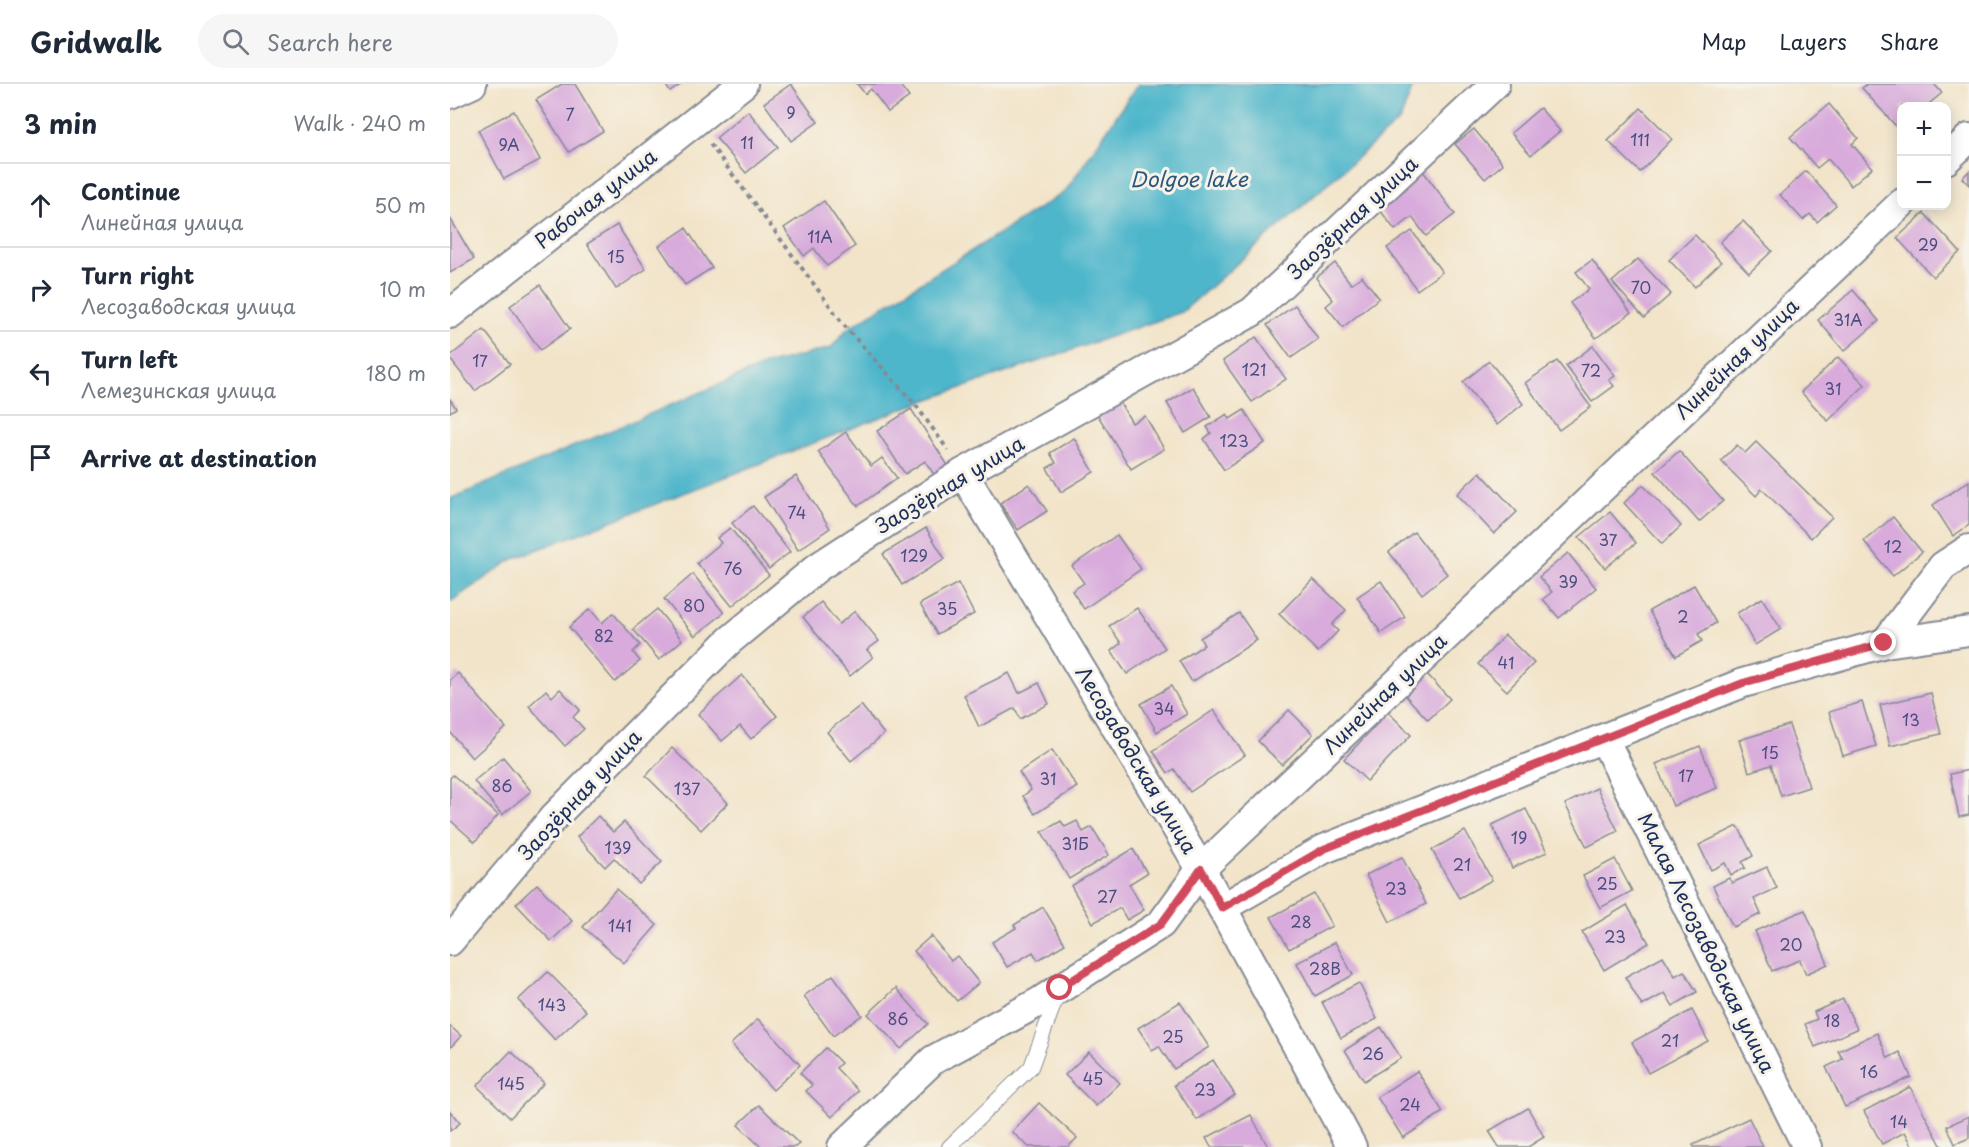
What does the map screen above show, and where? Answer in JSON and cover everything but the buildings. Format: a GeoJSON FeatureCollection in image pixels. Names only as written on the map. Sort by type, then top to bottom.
{"type":"FeatureCollection","features":[{"type":"Feature","properties":{"kind":"street"},"geometry":{"type":"LineString","coordinates":[[450,94],[472,84]]}},
{"type":"Feature","properties":{"kind":"street","name":"Рабочая улица"},"geometry":{"type":"LineString","coordinates":[[450,314],[742,84]]}},
{"type":"Feature","properties":{"kind":"street","name":"Заозёрная улица"},"geometry":{"type":"LineString","coordinates":[[450,941],[554,817],[729,641],[818,567],[963,473],[1252,312],[1496,84]]}},
{"type":"Feature","properties":{"kind":"street"},"geometry":{"type":"LineString","coordinates":[[1951,156],[1969,138]]}},
{"type":"Feature","properties":{"kind":"street","name":"Линейная улица"},"geometry":{"type":"LineString","coordinates":[[842,1147],[933,1060],[1039,1002],[1161,924],[1201,869],[1897,208]]}},
{"type":"Feature","properties":{"kind":"street","name":"Лесозаводская улица"},"geometry":{"type":"LineString","coordinates":[[963,473],[1201,869],[1352,1147]]}},
{"type":"Feature","properties":{"kind":"street"},"geometry":{"type":"LineString","coordinates":[[1884,643],[1943,566],[1969,549]]}},
{"type":"Feature","properties":{"kind":"street"},"geometry":{"type":"LineString","coordinates":[[1222,908],[1324,849],[1743,683],[1884,643],[1969,631]]}},
{"type":"Feature","properties":{"kind":"street","name":"Малая Лесозаводская улица"},"geometry":{"type":"LineString","coordinates":[[1604,739],[1808,1147]]}},
{"type":"Feature","properties":{"kind":"lane"},"geometry":{"type":"LineString","coordinates":[[949,1147],[1031,1067],[1060,988]]}},
{"type":"Feature","properties":{"kind":"path"},"geometry":{"type":"LineString","coordinates":[[694,123],[848,329],[915,404],[963,473]]}},
{"type":"Feature","properties":{"kind":"water","name":"Dolgoe lake"},"geometry":{"type":"Polygon","coordinates":[[[1138,84],[1414,84],[1400,120],[1182,312],[915,404],[513,559],[450,602],[450,499],[765,365],[831,348],[847,329],[1065,192],[1138,84]]]}},
{"type":"Feature","properties":{"kind":"route"},"geometry":{"type":"LineString","coordinates":[[1060,988],[1161,924],[1201,869],[1222,908],[1324,849],[1743,683],[1884,643]]}}]}
